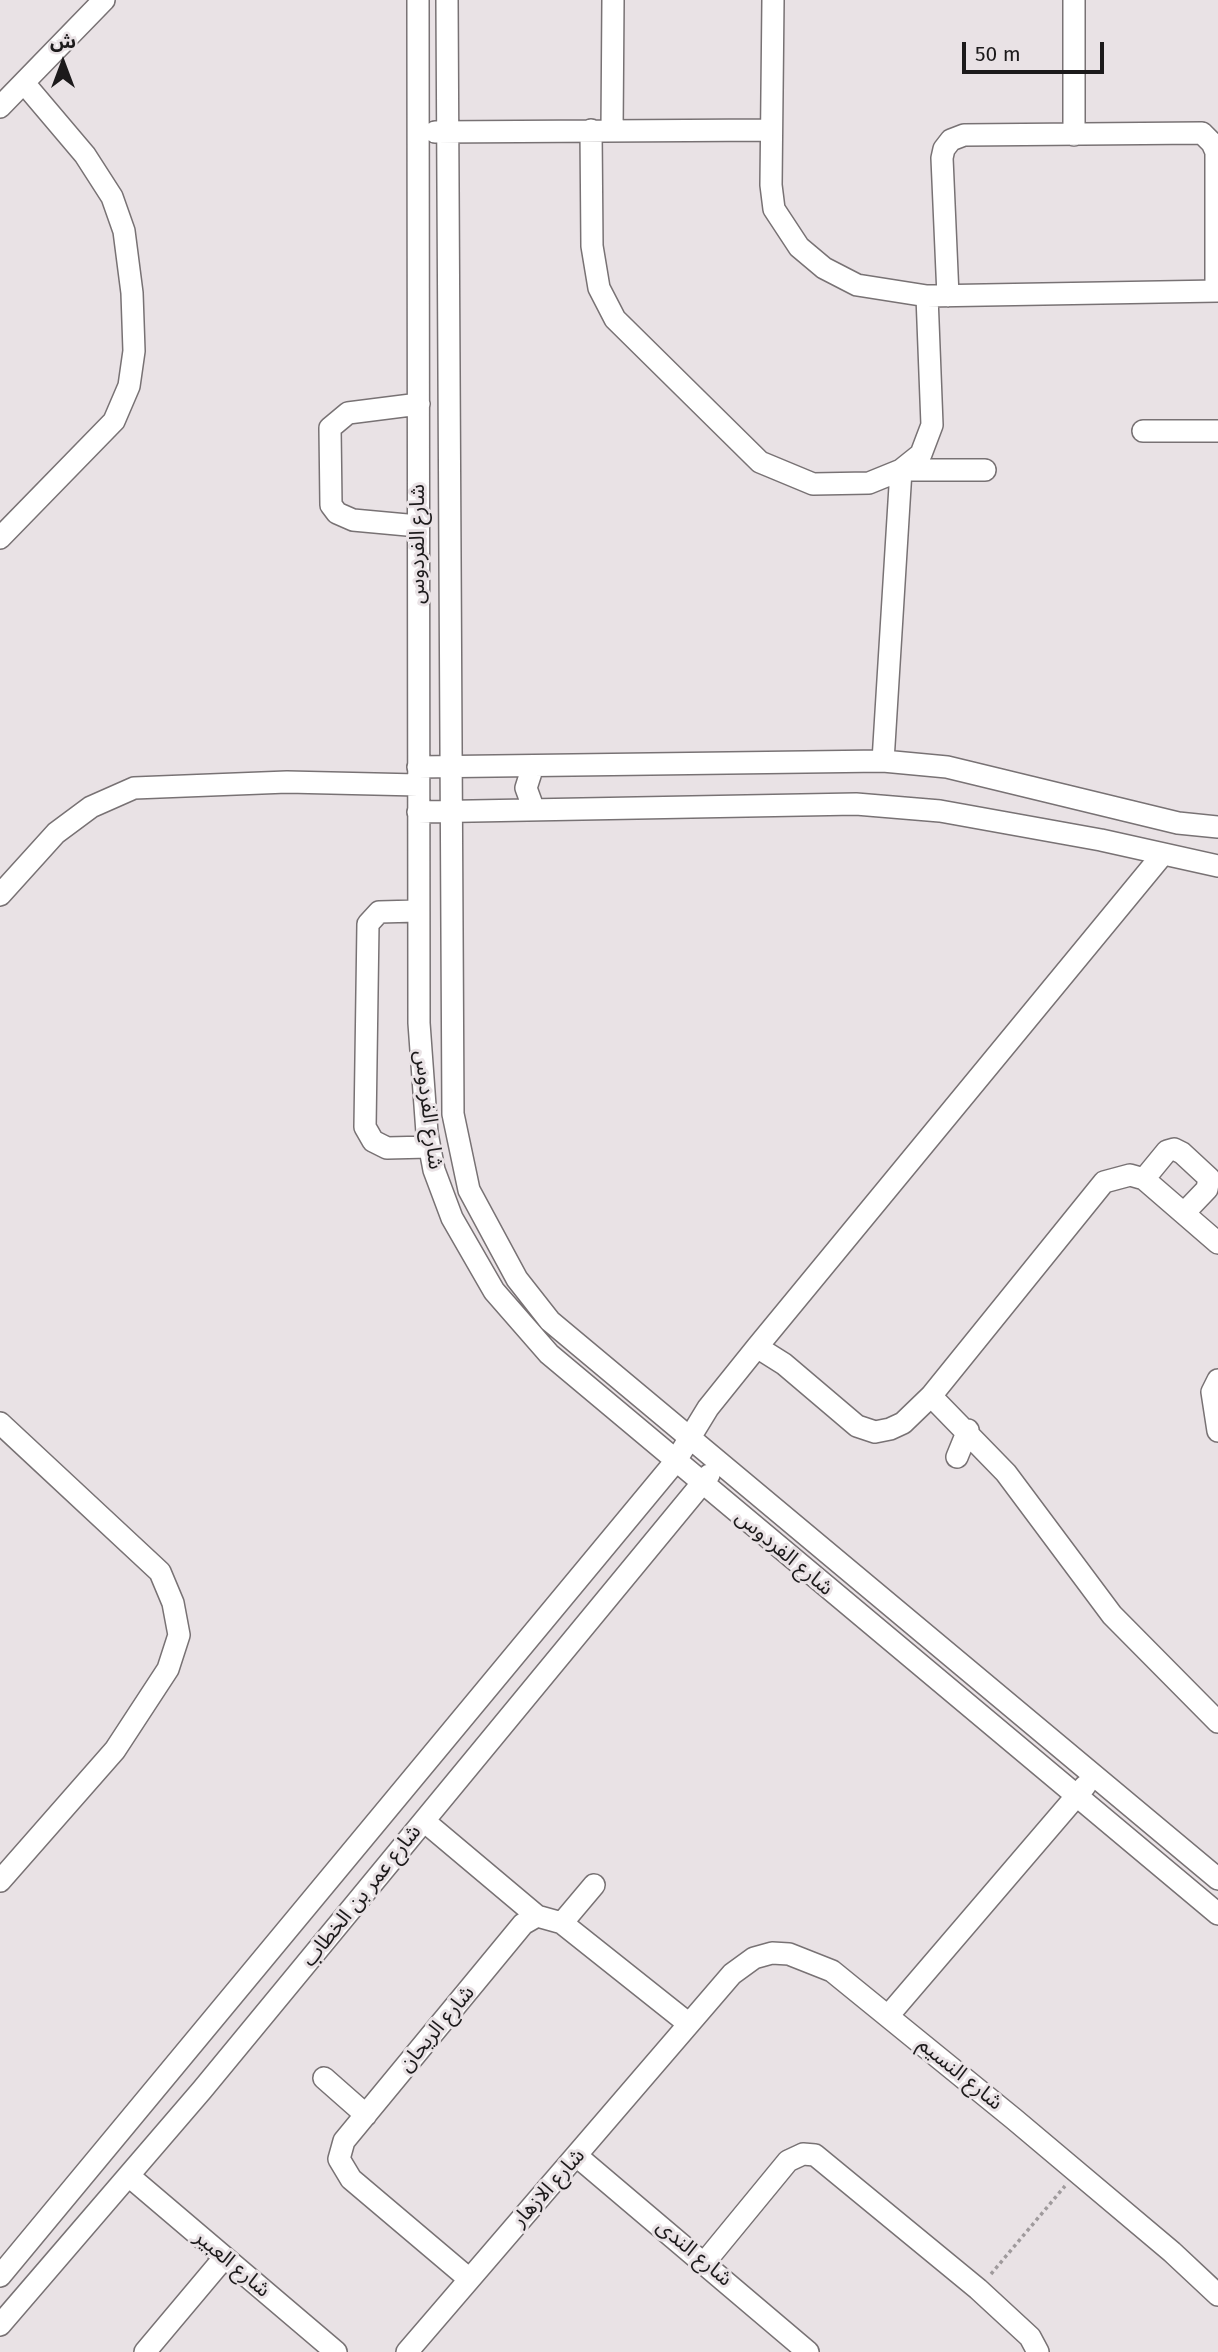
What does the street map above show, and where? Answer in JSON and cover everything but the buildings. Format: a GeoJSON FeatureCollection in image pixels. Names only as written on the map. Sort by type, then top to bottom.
{"type":"FeatureCollection","features":[{"type":"Feature","properties":{"kind":"street"},"geometry":{"type":"LineString","coordinates":[[0,107],[104,0]]}},
{"type":"Feature","properties":{"kind":"street","name":"شارع الفردوس"},"geometry":{"type":"LineString","coordinates":[[418,0],[417,911],[422,1086],[433,1170],[452,1217],[494,1291],[549,1354],[1218,1914]]}},
{"type":"Feature","properties":{"kind":"street","name":"شارع الفردوس"},"geometry":{"type":"LineString","coordinates":[[447,0],[453,1114],[470,1191],[517,1279],[550,1321],[1218,1878]]}},
{"type":"Feature","properties":{"kind":"street"},"geometry":{"type":"LineString","coordinates":[[613,0],[592,246],[599,288],[615,319],[636,343],[760,462],[769,467],[813,484],[869,483],[901,470],[921,454],[932,425],[938,296],[942,158],[944,149],[951,140],[964,135],[1202,133],[1212,143],[1216,152],[1217,291],[938,296],[857,285],[824,268],[799,247],[774,209],[771,130],[773,0]]}},
{"type":"Feature","properties":{"kind":"street"},"geometry":{"type":"LineString","coordinates":[[1074,0],[1074,135]]}},
{"type":"Feature","properties":{"kind":"street"},"geometry":{"type":"LineString","coordinates":[[0,538],[114,421],[129,386],[134,351],[132,293],[124,231],[113,197],[85,155],[24,83]]}},
{"type":"Feature","properties":{"kind":"street"},"geometry":{"type":"LineString","coordinates":[[418,132],[771,130]]}},
{"type":"Feature","properties":{"kind":"street"},"geometry":{"type":"LineString","coordinates":[[418,526],[353,520],[337,513],[331,505],[330,428],[348,412],[419,404]]}},
{"type":"Feature","properties":{"kind":"street"},"geometry":{"type":"LineString","coordinates":[[1143,431],[1218,431]]}},
{"type":"Feature","properties":{"kind":"street"},"geometry":{"type":"LineString","coordinates":[[901,470],[985,470]]}},
{"type":"Feature","properties":{"kind":"street"},"geometry":{"type":"LineString","coordinates":[[883,761],[901,470]]}},
{"type":"Feature","properties":{"kind":"street"},"geometry":{"type":"LineString","coordinates":[[418,722],[450,721]]}},
{"type":"Feature","properties":{"kind":"street"},"geometry":{"type":"LineString","coordinates":[[0,895],[56,833],[91,807],[134,788],[418,776],[451,767],[883,761],[947,767],[1178,823],[1218,827]]}},
{"type":"Feature","properties":{"kind":"street"},"geometry":{"type":"LineString","coordinates":[[533,766],[526,788],[534,810]]}},
{"type":"Feature","properties":{"kind":"street"},"geometry":{"type":"LineString","coordinates":[[418,812],[856,804],[940,811],[1218,866]]}},
{"type":"Feature","properties":{"kind":"street","name":"شارع عمر بن الخطاب"},"geometry":{"type":"LineString","coordinates":[[0,2276],[675,1462],[708,1408],[1163,854]]}},
{"type":"Feature","properties":{"kind":"street"},"geometry":{"type":"LineString","coordinates":[[418,869],[451,869]]}},
{"type":"Feature","properties":{"kind":"street"},"geometry":{"type":"LineString","coordinates":[[417,911],[379,912],[368,924],[365,1127],[373,1140],[387,1148],[429,1147]]}},
{"type":"Feature","properties":{"kind":"street"},"geometry":{"type":"LineString","coordinates":[[1144,1179],[1167,1151],[1174,1149],[1182,1153],[1209,1178],[1207,1189],[1185,1212]]}},
{"type":"Feature","properties":{"kind":"street"},"geometry":{"type":"LineString","coordinates":[[757,1347],[784,1364],[842,1416],[857,1426],[875,1432],[903,1423],[931,1396],[1104,1182],[1130,1175],[1144,1179],[1218,1243]]}},
{"type":"Feature","properties":{"kind":"street"},"geometry":{"type":"LineString","coordinates":[[1218,1380],[1212,1392],[1218,1431]]}},
{"type":"Feature","properties":{"kind":"street"},"geometry":{"type":"LineString","coordinates":[[931,1396],[968,1430],[1032,1506],[1112,1615],[1218,1723]]}},
{"type":"Feature","properties":{"kind":"street"},"geometry":{"type":"LineString","coordinates":[[0,1423],[160,1572],[173,1603],[179,1635],[168,1669],[115,1750],[0,1881]]}},
{"type":"Feature","properties":{"kind":"street"},"geometry":{"type":"LineString","coordinates":[[957,1457],[968,1430]]}},
{"type":"Feature","properties":{"kind":"street","name":"شارع عمر بن الخطاب"},"geometry":{"type":"LineString","coordinates":[[0,2326],[269,2009],[719,1463]]}},
{"type":"Feature","properties":{"kind":"street"},"geometry":{"type":"LineString","coordinates":[[946,1687],[963,1665]]}},
{"type":"Feature","properties":{"kind":"street"},"geometry":{"type":"LineString","coordinates":[[888,2015],[1094,1775]]}},
{"type":"Feature","properties":{"kind":"street"},"geometry":{"type":"LineString","coordinates":[[424,1821],[537,1916],[562,1923],[690,2024]]}},
{"type":"Feature","properties":{"kind":"street"},"geometry":{"type":"LineString","coordinates":[[562,1923],[594,1885]]}},
{"type":"Feature","properties":{"kind":"street","name":"شارع الريحان"},"geometry":{"type":"LineString","coordinates":[[468,2278],[344,2170],[339,2159],[344,2141],[523,1924],[537,1916]]}},
{"type":"Feature","properties":{"kind":"street","name":"شارع النسيم"},"geometry":{"type":"LineString","coordinates":[[690,2024],[732,1974],[754,1958],[772,1953],[789,1954],[832,1971],[1077,2171],[1218,2295]]}},
{"type":"Feature","properties":{"kind":"street"},"geometry":{"type":"LineString","coordinates":[[241,1987],[269,2009]]}},
{"type":"Feature","properties":{"kind":"street","name":"شارع الازهار"},"geometry":{"type":"LineString","coordinates":[[407,2352],[468,2278],[578,2157],[690,2024]]}},
{"type":"Feature","properties":{"kind":"street"},"geometry":{"type":"LineString","coordinates":[[324,2078],[366,2115]]}},
{"type":"Feature","properties":{"kind":"street"},"geometry":{"type":"LineString","coordinates":[[705,2262],[788,2161],[803,2154],[816,2155],[978,2289],[1030,2337],[1038,2352]]}},
{"type":"Feature","properties":{"kind":"street","name":"شارع الندى"},"geometry":{"type":"LineString","coordinates":[[578,2157],[705,2262],[796,2348]]}},
{"type":"Feature","properties":{"kind":"street","name":"شارع العبير"},"geometry":{"type":"LineString","coordinates":[[129,2176],[336,2352]]}},
{"type":"Feature","properties":{"kind":"street"},"geometry":{"type":"LineString","coordinates":[[145,2352],[224,2258]]}},
{"type":"Feature","properties":{"kind":"path"},"geometry":{"type":"LineString","coordinates":[[978,2289],[1077,2171]]}}]}
